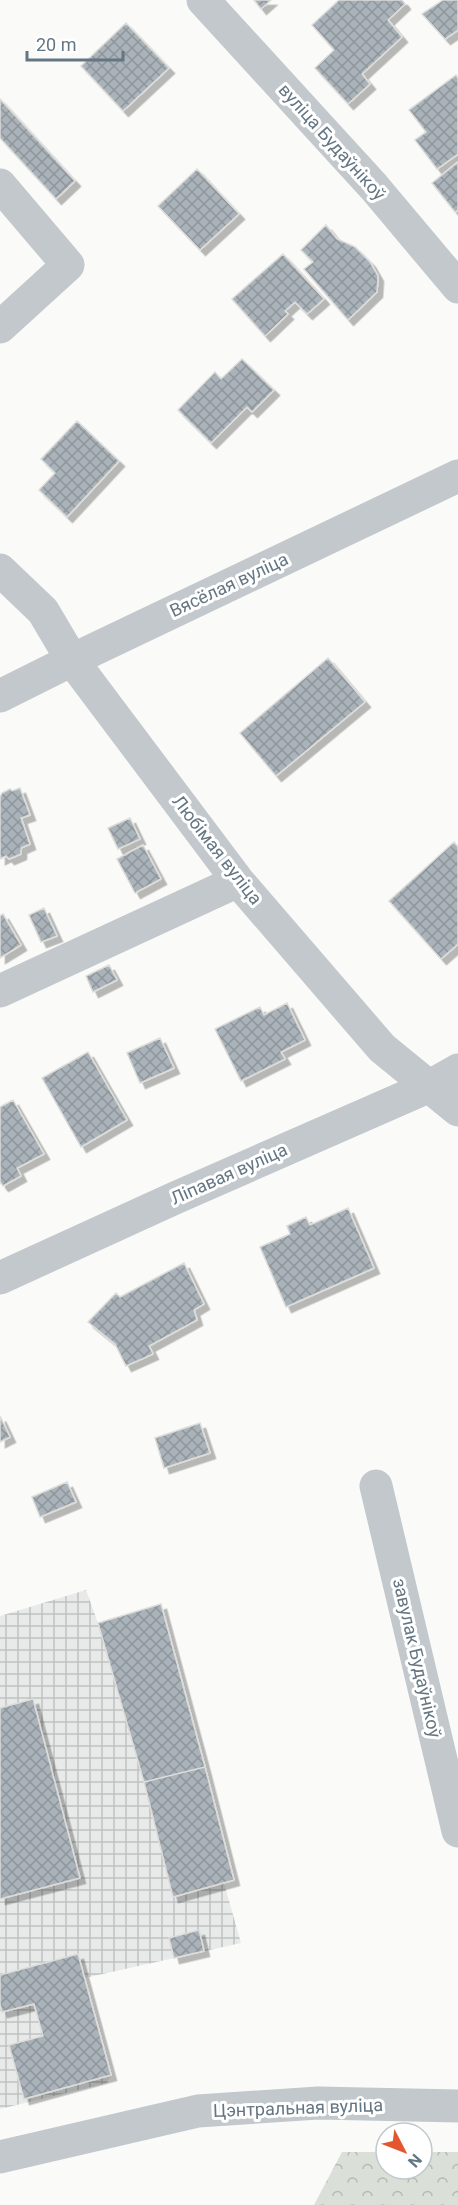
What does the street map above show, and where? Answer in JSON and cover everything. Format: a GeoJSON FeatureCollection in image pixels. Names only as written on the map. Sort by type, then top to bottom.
{"type":"FeatureCollection","features":[{"type":"Feature","properties":{"kind":"street","name":"вуліца Будаўнікоў"},"geometry":{"type":"LineString","coordinates":[[203,0],[374,187],[458,287]]}},
{"type":"Feature","properties":{"kind":"street"},"geometry":{"type":"LineString","coordinates":[[0,185],[68,265],[0,327]]}},
{"type":"Feature","properties":{"kind":"street","name":"Вясёлая вуліца"},"geometry":{"type":"LineString","coordinates":[[0,696],[458,476]]}},
{"type":"Feature","properties":{"kind":"street","name":"Любімая вуліца"},"geometry":{"type":"LineString","coordinates":[[0,570],[43,611],[72,660],[238,881],[382,1048],[458,1110]]}},
{"type":"Feature","properties":{"kind":"street"},"geometry":{"type":"LineString","coordinates":[[0,991],[238,881]]}},
{"type":"Feature","properties":{"kind":"street","name":"Ліпавая вуліца"},"geometry":{"type":"LineString","coordinates":[[0,1278],[428,1087],[458,1070]]}},
{"type":"Feature","properties":{"kind":"street","name":"завулак Будаўнікоў"},"geometry":{"type":"LineString","coordinates":[[376,1486],[458,1831]]}},
{"type":"Feature","properties":{"kind":"street","name":"Цэнтральная вуліца"},"geometry":{"type":"LineString","coordinates":[[0,2157],[198,2111],[318,2103],[458,2106]]}},
{"type":"Feature","properties":{"kind":"shaded area"},"geometry":{"type":"Polygon","coordinates":[[[86,1590],[98,1623],[161,1604],[234,1880],[224,1883],[241,1943],[85,1978],[111,2075],[107,2083],[0,2109],[0,1616],[86,1590]]]}},
{"type":"Feature","properties":{"kind":"green space"},"geometry":{"type":"Polygon","coordinates":[[[342,2152],[374,2152],[374,2181],[434,2181],[434,2152],[458,2152],[458,2205],[314,2205],[342,2152]]]}},
{"type":"Feature","properties":{"kind":"building"},"geometry":{"type":"Polygon","coordinates":[[[254,0],[271,0],[261,9],[254,0]]]}},
{"type":"Feature","properties":{"kind":"building"},"geometry":{"type":"Polygon","coordinates":[[[339,0],[402,0],[405,4],[388,20],[402,37],[362,74],[370,84],[348,104],[315,68],[334,50],[312,25],[339,0]]]}},
{"type":"Feature","properties":{"kind":"building"},"geometry":{"type":"Polygon","coordinates":[[[443,0],[458,0],[458,30],[445,39],[422,14],[443,0]]]}},
{"type":"Feature","properties":{"kind":"building"},"geometry":{"type":"Polygon","coordinates":[[[126,23],[169,68],[123,111],[81,66],[126,23]]]}},
{"type":"Feature","properties":{"kind":"building"},"geometry":{"type":"Polygon","coordinates":[[[456,75],[458,78],[458,154],[437,169],[415,140],[426,132],[409,110],[456,75]]]}},
{"type":"Feature","properties":{"kind":"building"},"geometry":{"type":"Polygon","coordinates":[[[0,99],[75,181],[56,199],[0,138],[0,99]]]}},
{"type":"Feature","properties":{"kind":"building"},"geometry":{"type":"Polygon","coordinates":[[[458,162],[458,210],[455,212],[432,183],[458,162]]]}},
{"type":"Feature","properties":{"kind":"building"},"geometry":{"type":"Polygon","coordinates":[[[197,169],[239,214],[200,250],[158,206],[197,169]]]}},
{"type":"Feature","properties":{"kind":"building"},"geometry":{"type":"Polygon","coordinates":[[[326,225],[337,239],[355,247],[370,262],[378,276],[377,292],[348,320],[304,269],[313,262],[301,250],[326,225]]]}},
{"type":"Feature","properties":{"kind":"building"},"geometry":{"type":"Polygon","coordinates":[[[283,254],[324,299],[307,314],[295,302],[285,311],[288,314],[265,336],[232,299],[283,254]]]}},
{"type":"Feature","properties":{"kind":"building"},"geometry":{"type":"Polygon","coordinates":[[[242,359],[274,390],[252,412],[247,407],[211,443],[178,410],[215,372],[221,379],[242,359]]]}},
{"type":"Feature","properties":{"kind":"building"},"geometry":{"type":"Polygon","coordinates":[[[77,421],[119,461],[67,517],[39,490],[55,473],[41,459],[77,421]]]}},
{"type":"Feature","properties":{"kind":"building"},"geometry":{"type":"Polygon","coordinates":[[[328,658],[365,702],[276,776],[240,733],[328,658]]]}},
{"type":"Feature","properties":{"kind":"building"},"geometry":{"type":"Polygon","coordinates":[[[20,788],[30,815],[21,818],[30,844],[21,848],[21,854],[9,859],[6,856],[0,859],[0,797],[2,793],[10,789],[12,791],[20,788]]]}},
{"type":"Feature","properties":{"kind":"building"},"geometry":{"type":"Polygon","coordinates":[[[130,818],[140,839],[118,849],[108,828],[130,818]]]}},
{"type":"Feature","properties":{"kind":"building"},"geometry":{"type":"Polygon","coordinates":[[[454,842],[458,847],[458,944],[441,959],[389,901],[454,842]]]}},
{"type":"Feature","properties":{"kind":"building"},"geometry":{"type":"Polygon","coordinates":[[[143,845],[161,879],[135,893],[117,859],[143,845]]]}},
{"type":"Feature","properties":{"kind":"building"},"geometry":{"type":"Polygon","coordinates":[[[44,908],[57,936],[41,942],[29,915],[44,908]]]}},
{"type":"Feature","properties":{"kind":"building"},"geometry":{"type":"Polygon","coordinates":[[[3,914],[21,945],[0,958],[0,916],[3,914]]]}},
{"type":"Feature","properties":{"kind":"building"},"geometry":{"type":"Polygon","coordinates":[[[109,965],[117,980],[93,992],[86,976],[109,965]]]}},
{"type":"Feature","properties":{"kind":"building"},"geometry":{"type":"Polygon","coordinates":[[[287,1003],[305,1040],[281,1052],[285,1059],[241,1081],[215,1029],[260,1007],[264,1015],[287,1003]]]}},
{"type":"Feature","properties":{"kind":"building"},"geometry":{"type":"Polygon","coordinates":[[[160,1038],[174,1068],[140,1083],[127,1053],[160,1038]]]}},
{"type":"Feature","properties":{"kind":"building"},"geometry":{"type":"Polygon","coordinates":[[[88,1052],[127,1120],[81,1147],[42,1078],[88,1052]]]}},
{"type":"Feature","properties":{"kind":"building"},"geometry":{"type":"Polygon","coordinates":[[[13,1100],[44,1154],[17,1168],[21,1176],[3,1186],[0,1182],[0,1107],[13,1100]]]}},
{"type":"Feature","properties":{"kind":"building"},"geometry":{"type":"Polygon","coordinates":[[[348,1208],[374,1268],[286,1307],[260,1247],[290,1234],[287,1226],[306,1217],[310,1225],[348,1208]]]}},
{"type":"Feature","properties":{"kind":"building"},"geometry":{"type":"Polygon","coordinates":[[[184,1263],[204,1304],[194,1310],[197,1320],[149,1346],[153,1354],[126,1366],[115,1344],[88,1322],[116,1293],[120,1297],[184,1263]]]}},
{"type":"Feature","properties":{"kind":"building"},"geometry":{"type":"Polygon","coordinates":[[[0,1416],[10,1437],[0,1442],[0,1416]]]}},
{"type":"Feature","properties":{"kind":"building"},"geometry":{"type":"Polygon","coordinates":[[[200,1423],[210,1453],[164,1468],[155,1438],[200,1423]]]}},
{"type":"Feature","properties":{"kind":"building"},"geometry":{"type":"Polygon","coordinates":[[[67,1482],[76,1502],[40,1517],[32,1497],[67,1482]]]}},
{"type":"Feature","properties":{"kind":"building"},"geometry":{"type":"Polygon","coordinates":[[[161,1604],[205,1767],[144,1782],[98,1623],[161,1604]]]}},
{"type":"Feature","properties":{"kind":"building"},"geometry":{"type":"Polygon","coordinates":[[[33,1699],[80,1878],[0,1899],[0,1708],[33,1699]]]}},
{"type":"Feature","properties":{"kind":"building"},"geometry":{"type":"Polygon","coordinates":[[[205,1767],[234,1880],[173,1897],[144,1782],[205,1767]]]}},
{"type":"Feature","properties":{"kind":"building"},"geometry":{"type":"Polygon","coordinates":[[[199,1930],[204,1951],[174,1958],[169,1938],[199,1930]]]}},
{"type":"Feature","properties":{"kind":"building"},"geometry":{"type":"Polygon","coordinates":[[[78,1954],[111,2075],[24,2099],[9,2045],[43,2036],[34,2004],[2,2012],[0,1975],[78,1954]]]}}]}
